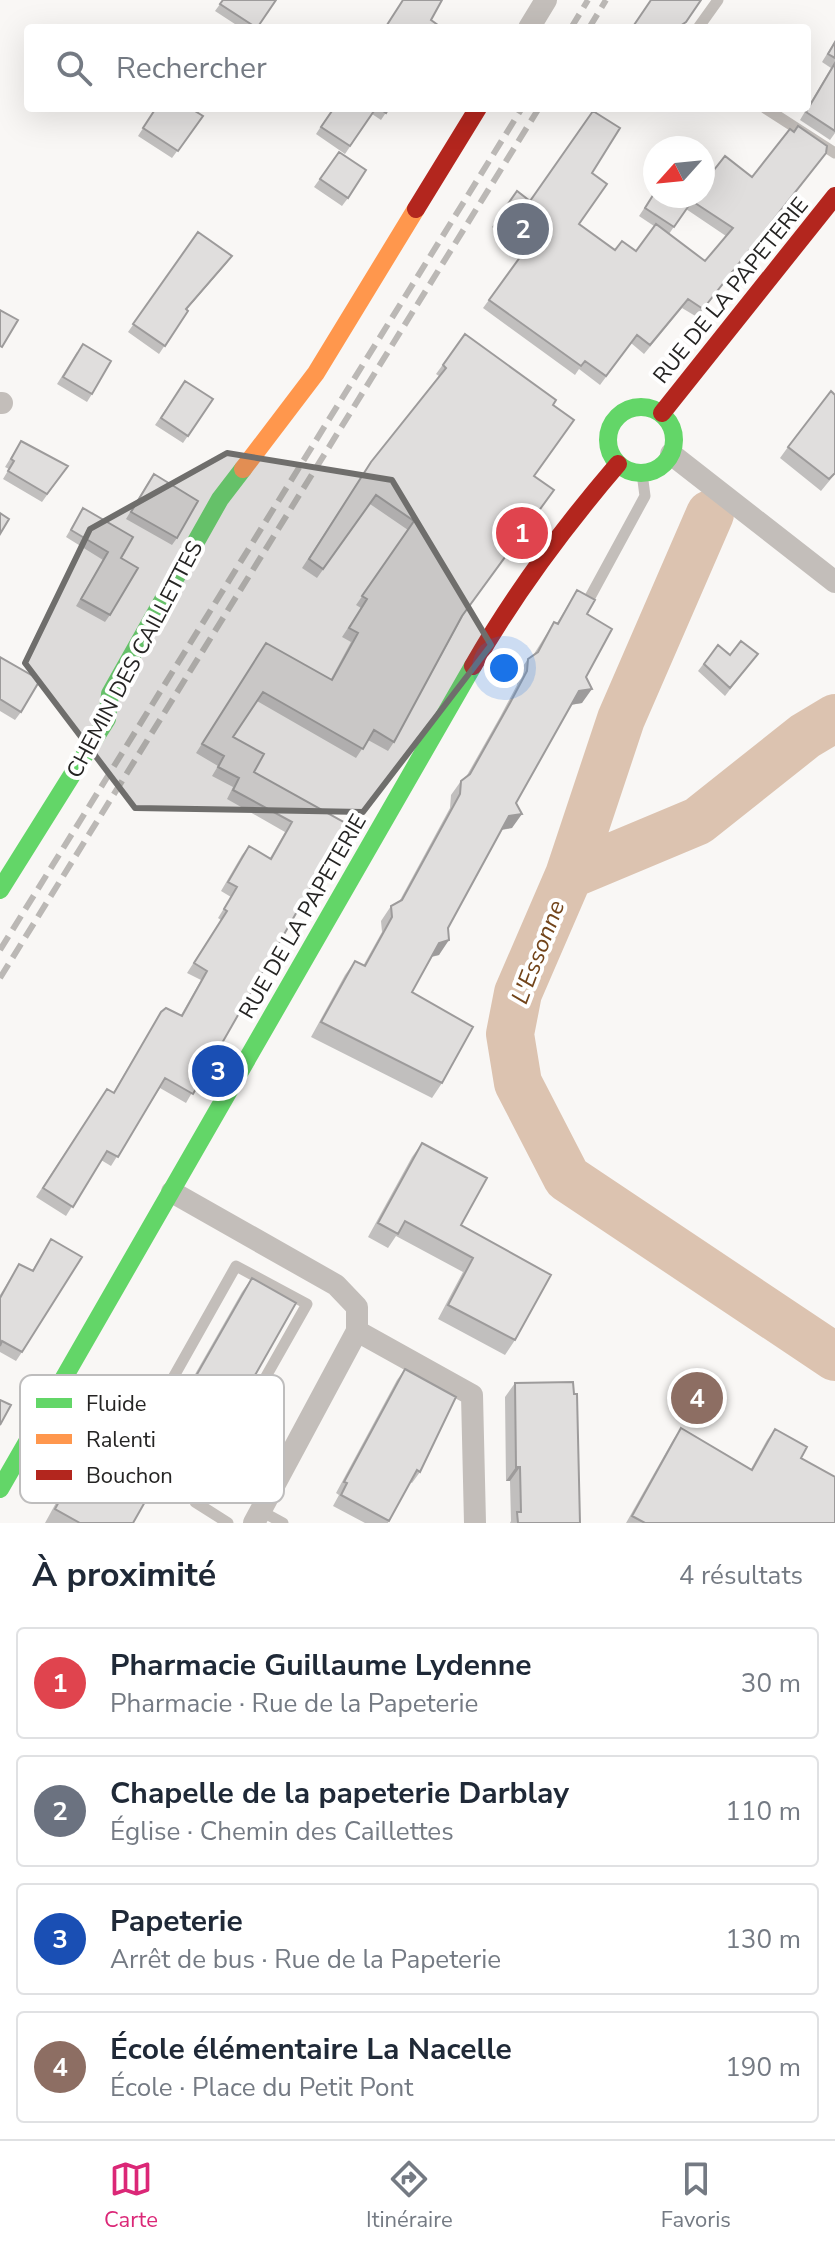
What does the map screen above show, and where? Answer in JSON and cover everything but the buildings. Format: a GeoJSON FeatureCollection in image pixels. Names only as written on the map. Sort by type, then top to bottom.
{"type":"FeatureCollection","features":[{"type":"Feature","properties":{"kind":"street"},"geometry":{"type":"LineString","coordinates":[[531,24],[546,0]]}},
{"type":"Feature","properties":{"kind":"street","name":"CHEMIN DES CAILLETTES"},"geometry":{"type":"LineString","coordinates":[[0,890],[107,719],[110,694],[220,499],[316,373],[476,112]]}},
{"type":"Feature","properties":{"kind":"street","name":"RUE DE LA PAPETERIE"},"geometry":{"type":"LineString","coordinates":[[662,413],[835,196]]}},
{"type":"Feature","properties":{"kind":"street"},"geometry":{"type":"LineString","coordinates":[[641,407],[662,413],[674,432],[671,454],[659,468],[642,473],[618,464],[608,444],[609,433],[620,414],[641,407]]}},
{"type":"Feature","properties":{"kind":"street"},"geometry":{"type":"LineString","coordinates":[[671,454],[835,582]]}},
{"type":"Feature","properties":{"kind":"street","name":"RUE DE LA PAPETERIE"},"geometry":{"type":"LineString","coordinates":[[66,1375],[500,619],[577,512],[618,464]]}},
{"type":"Feature","properties":{"kind":"street"},"geometry":{"type":"LineString","coordinates":[[172,1192],[336,1285],[357,1307],[357,1331],[284,1468]]}},
{"type":"Feature","properties":{"kind":"street"},"geometry":{"type":"LineString","coordinates":[[357,1331],[472,1395],[475,1523]]}},
{"type":"Feature","properties":{"kind":"street","name":"RUE DE LA PAPETERIE"},"geometry":{"type":"LineString","coordinates":[[0,1489],[20,1454]]}},
{"type":"Feature","properties":{"kind":"lane"},"geometry":{"type":"LineString","coordinates":[[701,24],[718,0]]}},
{"type":"Feature","properties":{"kind":"lane"},"geometry":{"type":"LineString","coordinates":[[771,112],[835,153]]}},
{"type":"Feature","properties":{"kind":"lane"},"geometry":{"type":"LineString","coordinates":[[589,599],[645,496],[642,473]]}},
{"type":"Feature","properties":{"kind":"lane"},"geometry":{"type":"LineString","coordinates":[[175,1375],[236,1266],[307,1304],[267,1375]]}},
{"type":"Feature","properties":{"kind":"lane"},"geometry":{"type":"LineString","coordinates":[[197,1503],[228,1523]]}},
{"type":"Feature","properties":{"kind":"lane"},"geometry":{"type":"LineString","coordinates":[[258,1517],[283,1523]]}},
{"type":"Feature","properties":{"kind":"highlighted area"},"geometry":{"type":"Polygon","coordinates":[[[227,453],[392,480],[491,645],[363,812],[135,808],[25,663],[90,529],[227,453]]]}},
{"type":"Feature","properties":{"kind":"waterway","name":"L'Essonne"},"geometry":{"type":"LineString","coordinates":[[710,514],[621,719],[569,875],[518,993],[510,1034],[518,1083],[567,1178],[835,1357]]}},
{"type":"Feature","properties":{"kind":"waterway"},"geometry":{"type":"LineString","coordinates":[[569,875],[698,821],[805,736],[835,718]]}},
{"type":"Feature","properties":{"kind":"railway"},"geometry":{"type":"LineString","coordinates":[[573,24],[588,0]]}},
{"type":"Feature","properties":{"kind":"railway"},"geometry":{"type":"LineString","coordinates":[[591,24],[606,0]]}},
{"type":"Feature","properties":{"kind":"railway"},"geometry":{"type":"LineString","coordinates":[[0,950],[520,112]]}},
{"type":"Feature","properties":{"kind":"railway"},"geometry":{"type":"LineString","coordinates":[[0,978],[537,112]]}},
{"type":"Feature","properties":{"kind":"traffic: fast"},"geometry":{"type":"LineString","coordinates":[[641,407],[654,410],[664,417],[671,427],[674,440],[671,453],[664,463],[654,470],[641,473],[628,470],[618,463],[611,453],[608,440],[611,427],[618,417],[628,410],[641,407]]}},
{"type":"Feature","properties":{"kind":"traffic: fast"},"geometry":{"type":"LineString","coordinates":[[0,890],[107,719],[110,694],[220,499],[243,469]]}},
{"type":"Feature","properties":{"kind":"traffic: fast"},"geometry":{"type":"LineString","coordinates":[[66,1375],[473,666]]}},
{"type":"Feature","properties":{"kind":"traffic: fast"},"geometry":{"type":"LineString","coordinates":[[0,1489],[20,1454]]}},
{"type":"Feature","properties":{"kind":"traffic: slow"},"geometry":{"type":"LineString","coordinates":[[243,469],[316,373],[416,209]]}},
{"type":"Feature","properties":{"kind":"traffic: jam"},"geometry":{"type":"LineString","coordinates":[[416,209],[476,112]]}},
{"type":"Feature","properties":{"kind":"traffic: jam"},"geometry":{"type":"LineString","coordinates":[[662,413],[835,196]]}},
{"type":"Feature","properties":{"kind":"traffic: jam"},"geometry":{"type":"LineString","coordinates":[[473,666],[541,562],[618,464]]}},
{"type":"Feature","properties":{"kind":"place","name":"Chapelle de la papeterie Darblay"},"geometry":{"type":"Point","coordinates":[523,229]}},
{"type":"Feature","properties":{"kind":"place","name":"Pharmacie Guillaume Lydenne"},"geometry":{"type":"Point","coordinates":[522,533]}},
{"type":"Feature","properties":{"kind":"place","name":"Papeterie"},"geometry":{"type":"Point","coordinates":[218,1071]}},
{"type":"Feature","properties":{"kind":"place","name":"École élémentaire La Nacelle"},"geometry":{"type":"Point","coordinates":[697,1398]}}]}
